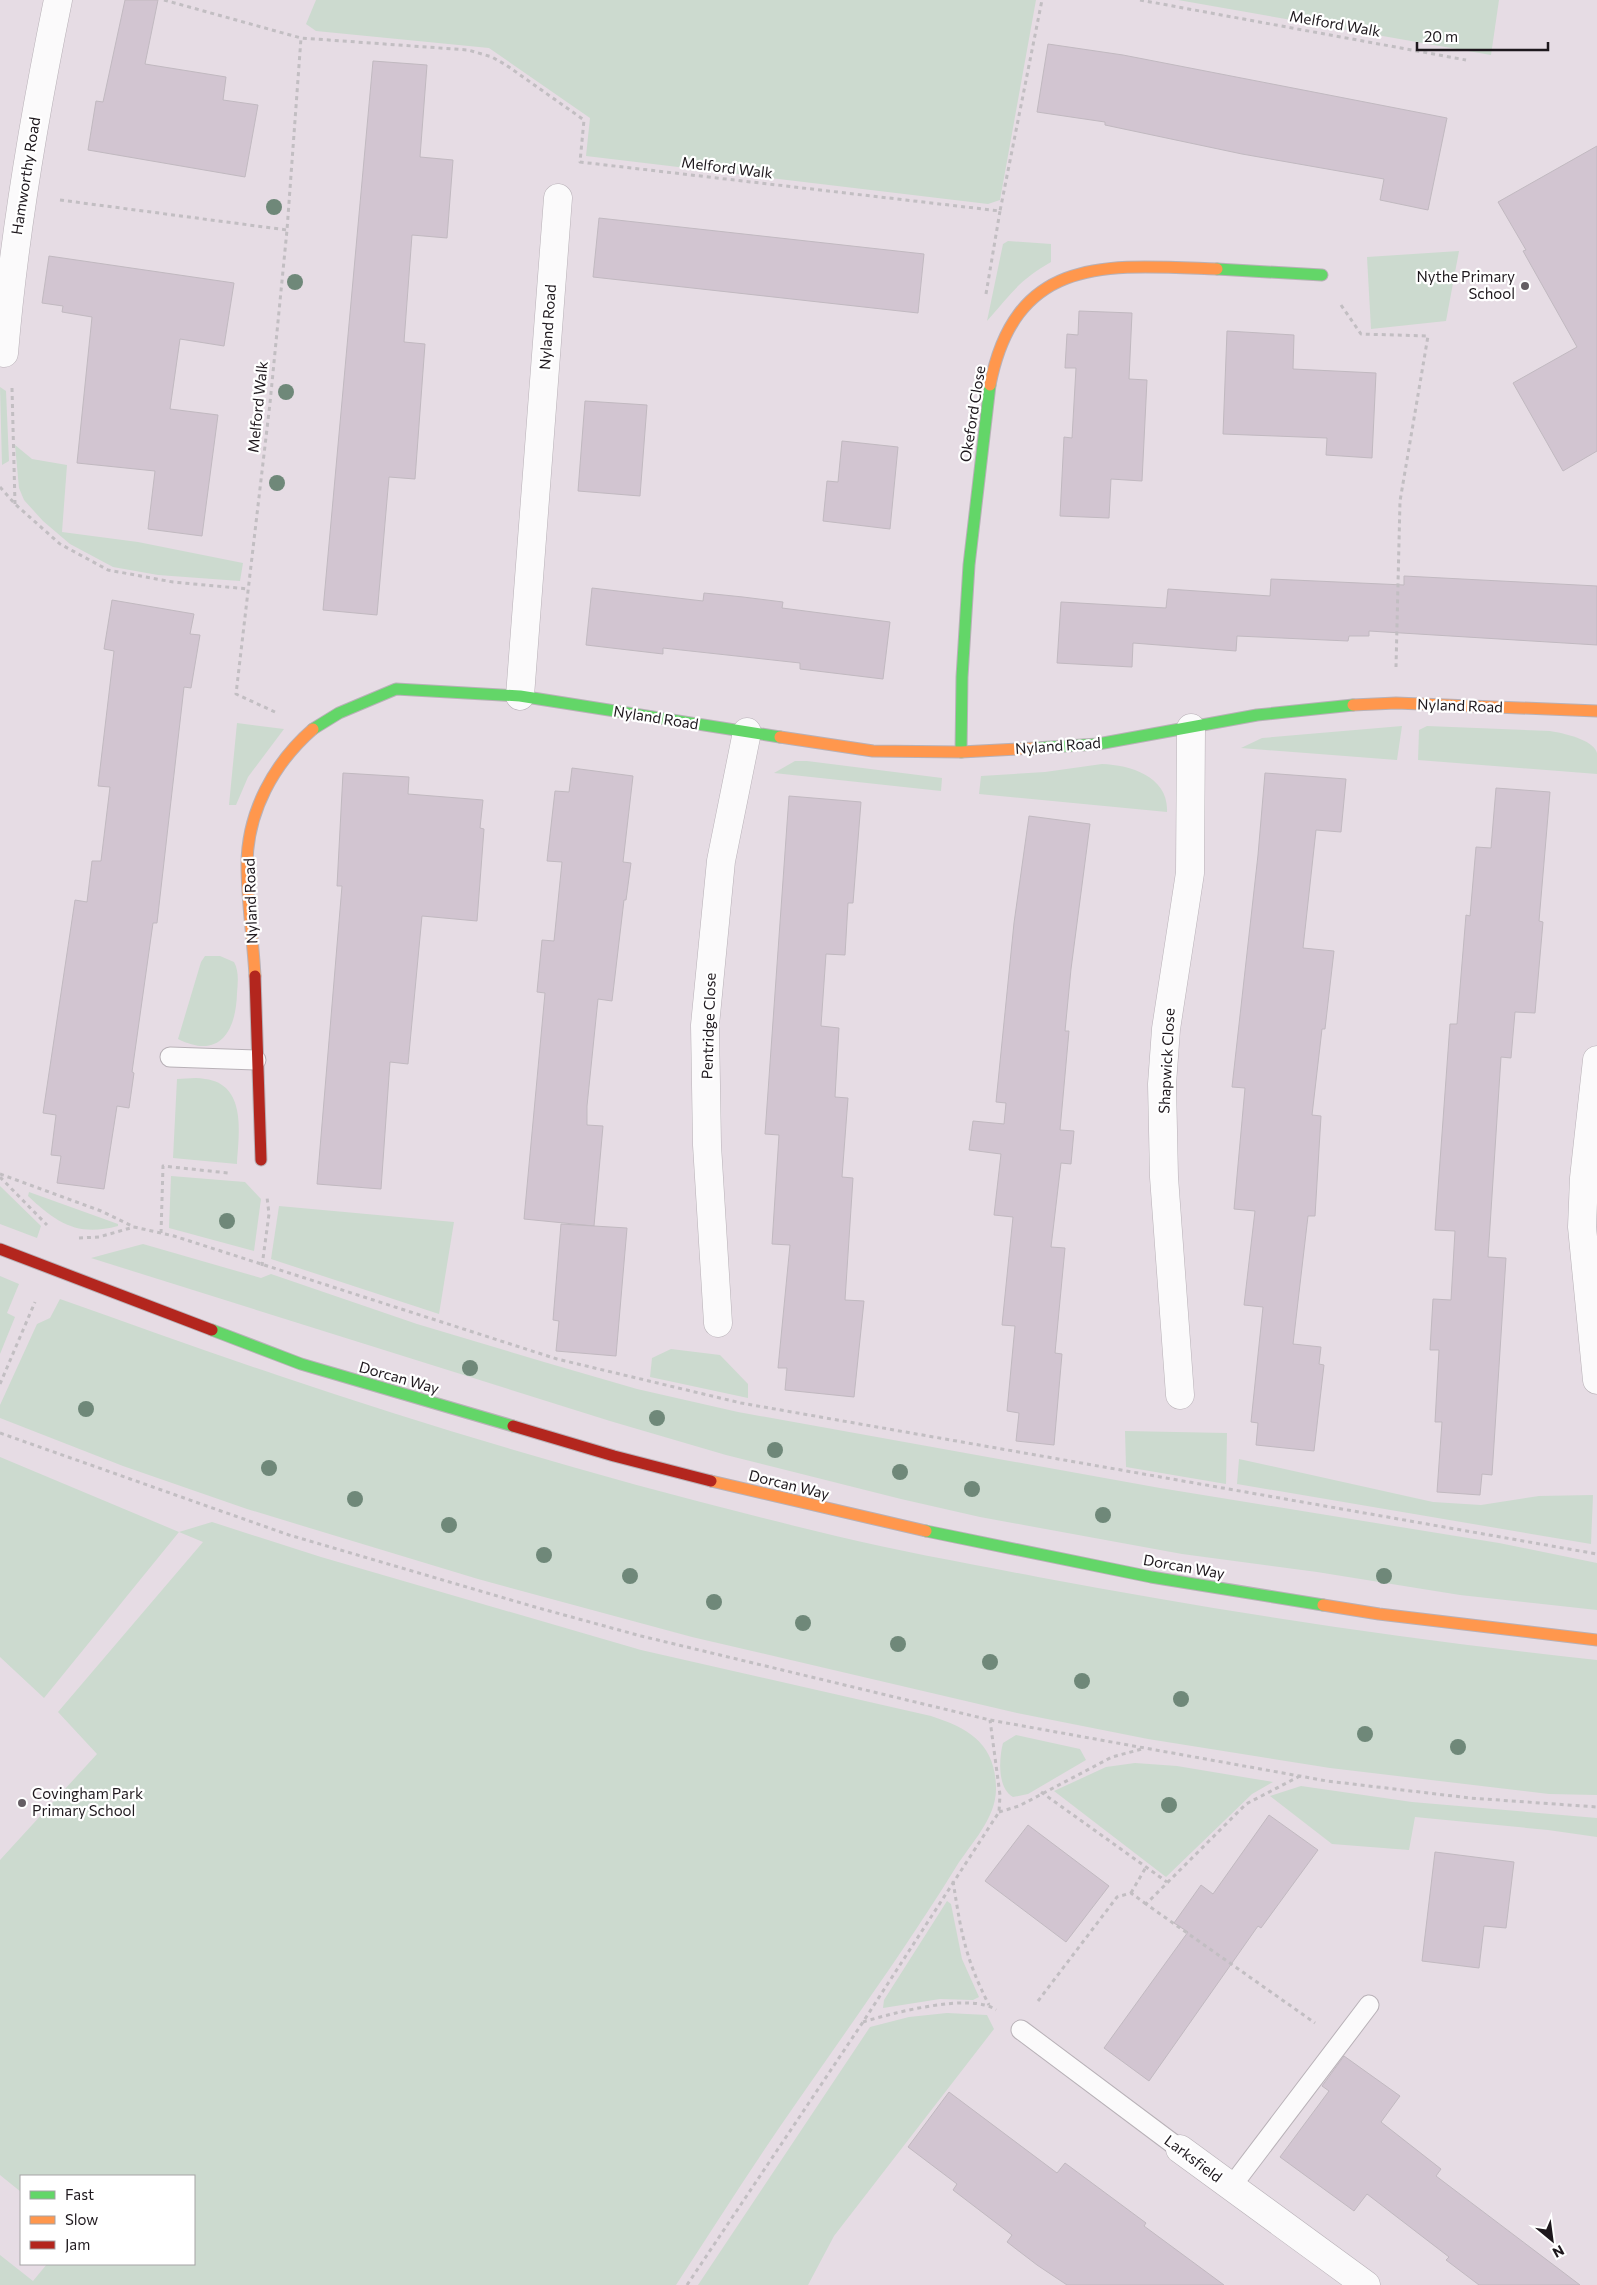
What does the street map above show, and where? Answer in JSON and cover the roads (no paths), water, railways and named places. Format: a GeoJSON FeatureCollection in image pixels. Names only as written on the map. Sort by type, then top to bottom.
{"type":"FeatureCollection","features":[{"type":"Feature","properties":{"kind":"street","name":"Hamworthy Road"},"geometry":{"type":"LineString","coordinates":[[4,353],[10,277],[39,92],[58,0]]}},
{"type":"Feature","properties":{"kind":"street","name":"Nyland Road"},"geometry":{"type":"LineString","coordinates":[[520,696],[558,198]]}},
{"type":"Feature","properties":{"kind":"street","name":"Okeford Close"},"geometry":{"type":"LineString","coordinates":[[961,752],[961,714],[972,523],[992,375],[1007,334],[1031,298],[1043,288],[1079,274],[1121,267],[1207,268],[1322,275]]}},
{"type":"Feature","properties":{"kind":"street","name":"Nyland Road"},"geometry":{"type":"LineString","coordinates":[[261,1160],[256,1060],[253,931],[247,865],[250,837],[260,802],[273,774],[288,753],[312,730],[339,713],[396,689],[520,696],[873,751],[961,752],[1098,744],[1257,715],[1329,706],[1396,703],[1597,711]]}},
{"type":"Feature","properties":{"kind":"street","name":"Shapwick Close"},"geometry":{"type":"LineString","coordinates":[[1180,1395],[1164,1177],[1162,1084],[1166,1029],[1190,873],[1191,728]]}},
{"type":"Feature","properties":{"kind":"street","name":"Pentridge Close"},"geometry":{"type":"LineString","coordinates":[[718,1323],[706,1145],[705,1025],[721,861],[747,732]]}},
{"type":"Feature","properties":{"kind":"street"},"geometry":{"type":"LineString","coordinates":[[1597,1060],[1584,1178],[1582,1227],[1597,1380]]}},
{"type":"Feature","properties":{"kind":"street","name":"Dorcan Way"},"geometry":{"type":"LineString","coordinates":[[0,1249],[301,1364],[614,1456],[782,1499],[1000,1548],[1151,1577],[1379,1614],[1497,1630],[1597,1640]]}},
{"type":"Feature","properties":{"kind":"street","name":"Larksfield"},"geometry":{"type":"LineString","coordinates":[[1180,2149],[1366,2285]]}},
{"type":"Feature","properties":{"kind":"lane"},"geometry":{"type":"LineString","coordinates":[[170,1057],[256,1060]]}},
{"type":"Feature","properties":{"kind":"lane"},"geometry":{"type":"LineString","coordinates":[[1231,2187],[1369,2005]]}},
{"type":"Feature","properties":{"kind":"lane","name":"Larksfield"},"geometry":{"type":"LineString","coordinates":[[1019,2029],[1180,2149]]}},
{"type":"Feature","properties":{"kind":"place","name":"Nythe Primary School"},"geometry":{"type":"Point","coordinates":[1525,286]}},
{"type":"Feature","properties":{"kind":"place","name":"Covingham Park Primary School"},"geometry":{"type":"Point","coordinates":[22,1803]}}]}
